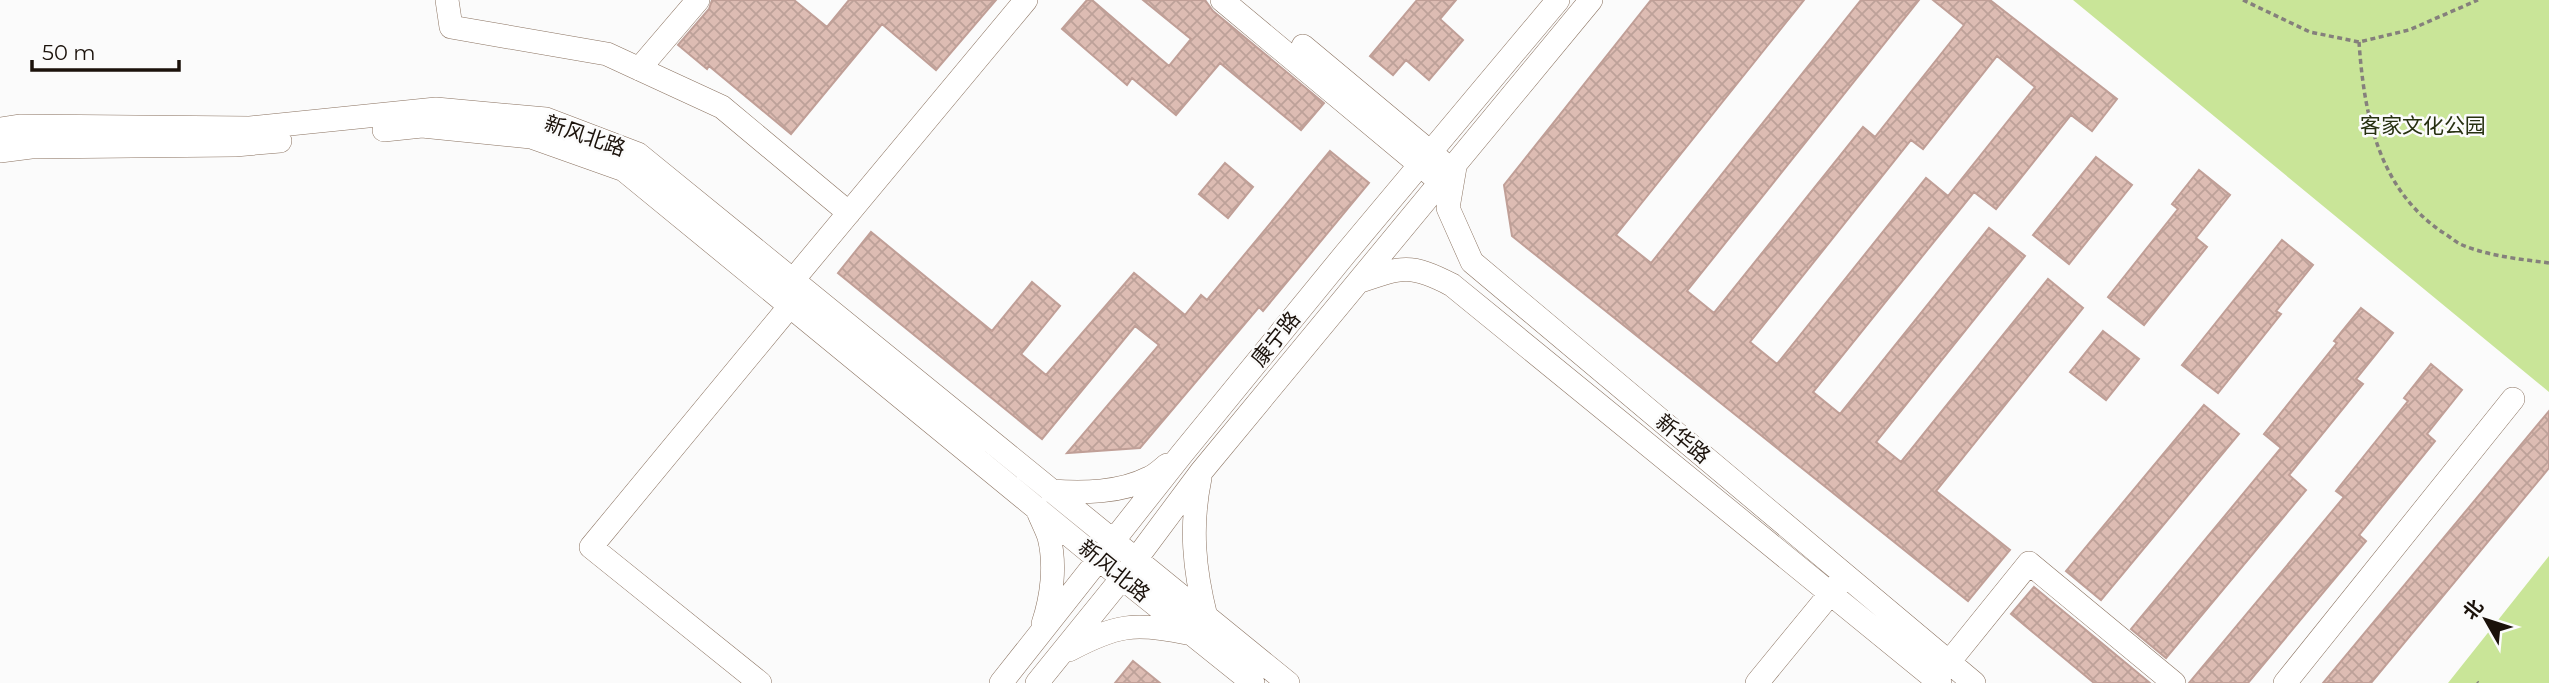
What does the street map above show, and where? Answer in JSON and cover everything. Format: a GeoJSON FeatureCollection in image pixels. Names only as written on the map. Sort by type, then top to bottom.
{"type":"FeatureCollection","features":[{"type":"Feature","properties":{"kind":"street"},"geometry":{"type":"LineString","coordinates":[[447,0],[451,27],[641,62]]}},
{"type":"Feature","properties":{"kind":"street"},"geometry":{"type":"LineString","coordinates":[[460,0],[462,17],[611,41],[641,62],[722,107],[848,203]]}},
{"type":"Feature","properties":{"kind":"street"},"geometry":{"type":"LineString","coordinates":[[641,62],[689,0]]}},
{"type":"Feature","properties":{"kind":"street"},"geometry":{"type":"LineString","coordinates":[[641,62],[698,0]]}},
{"type":"Feature","properties":{"kind":"street"},"geometry":{"type":"LineString","coordinates":[[760,683],[591,547],[848,203],[1009,0]]}},
{"type":"Feature","properties":{"kind":"street"},"geometry":{"type":"LineString","coordinates":[[848,203],[1026,0]]}},
{"type":"Feature","properties":{"kind":"street"},"geometry":{"type":"LineString","coordinates":[[1222,0],[1425,159],[1449,172]]}},
{"type":"Feature","properties":{"kind":"street"},"geometry":{"type":"LineString","coordinates":[[1247,0],[1425,159]]}},
{"type":"Feature","properties":{"kind":"street","name":"康宁路"},"geometry":{"type":"LineString","coordinates":[[1002,683],[1181,455],[1558,0]]}},
{"type":"Feature","properties":{"kind":"street","name":"康宁路"},"geometry":{"type":"LineString","coordinates":[[1037,683],[1122,578],[1201,472],[1591,0]]}},
{"type":"Feature","properties":{"kind":"street","name":"新风北路"},"geometry":{"type":"LineString","coordinates":[[0,130],[22,126],[250,128],[436,108],[546,119],[638,154],[786,289]]}},
{"type":"Feature","properties":{"kind":"street","name":"新风北路"},"geometry":{"type":"LineString","coordinates":[[0,151],[31,147],[235,145],[422,126],[531,137],[624,170],[786,289],[1044,500],[1106,551],[1122,578],[1288,683]]}},
{"type":"Feature","properties":{"kind":"street","name":"新华路"},"geometry":{"type":"LineString","coordinates":[[1449,172],[1448,208],[1472,262],[1850,579],[1945,673]]}},
{"type":"Feature","properties":{"kind":"street","name":"新华路"},"geometry":{"type":"LineString","coordinates":[[1358,282],[1397,269],[1427,272],[1452,285],[1835,597],[1945,673],[1974,683]]}},
{"type":"Feature","properties":{"kind":"street"},"geometry":{"type":"LineString","coordinates":[[2285,683],[2514,400]]}},
{"type":"Feature","properties":{"kind":"street"},"geometry":{"type":"LineString","coordinates":[[1044,500],[1117,488],[1149,478],[1181,455]]}},
{"type":"Feature","properties":{"kind":"street"},"geometry":{"type":"LineString","coordinates":[[1199,625],[1193,544],[1194,507],[1201,472]]}},
{"type":"Feature","properties":{"kind":"street","name":"新风北路"},"geometry":{"type":"LineString","coordinates":[[1040,636],[1051,600],[1049,537],[1044,500]]}},
{"type":"Feature","properties":{"kind":"street","name":"新风北路"},"geometry":{"type":"LineString","coordinates":[[1106,551],[1136,559],[1199,625],[1244,680]]}},
{"type":"Feature","properties":{"kind":"street"},"geometry":{"type":"LineString","coordinates":[[1945,673],[2029,563],[2174,683]]}},
{"type":"Feature","properties":{"kind":"street"},"geometry":{"type":"LineString","coordinates":[[1757,683],[1850,579]]}},
{"type":"Feature","properties":{"kind":"street"},"geometry":{"type":"LineString","coordinates":[[1773,683],[1835,597]]}},
{"type":"Feature","properties":{"kind":"street","name":"新风北路"},"geometry":{"type":"LineString","coordinates":[[1060,654],[1093,637],[1126,626],[1199,625]]}},
{"type":"Feature","properties":{"kind":"path"},"geometry":{"type":"LineString","coordinates":[[2243,0],[2310,32],[2359,42],[2409,30],[2479,0]]}},
{"type":"Feature","properties":{"kind":"path"},"geometry":{"type":"LineString","coordinates":[[2359,42],[2362,89],[2371,127],[2392,179],[2421,217],[2459,244],[2507,258],[2549,263]]}},
{"type":"Feature","properties":{"kind":"green space","name":"客家文化公园"},"geometry":{"type":"Polygon","coordinates":[[[2073,0],[2549,0],[2549,392],[2073,0]]]}},
{"type":"Feature","properties":{"kind":"green space"},"geometry":{"type":"Polygon","coordinates":[[[2549,556],[2549,683],[2448,683],[2549,556]]]}},
{"type":"Feature","properties":{"kind":"building"},"geometry":{"type":"Polygon","coordinates":[[[712,0],[794,0],[827,27],[849,0],[996,0],[936,70],[882,24],[791,134],[709,66],[707,69],[678,45],[709,9],[712,0]]]}},
{"type":"Feature","properties":{"kind":"building"},"geometry":{"type":"Polygon","coordinates":[[[1087,0],[1092,0],[1169,66],[1191,39],[1143,0],[1205,0],[1213,11],[1324,103],[1301,130],[1220,63],[1176,115],[1132,78],[1127,85],[1062,29],[1087,0]]]}},
{"type":"Feature","properties":{"kind":"building"},"geometry":{"type":"Polygon","coordinates":[[[1417,0],[1456,0],[1440,19],[1463,40],[1429,80],[1406,60],[1393,75],[1370,56],[1417,0]]]}},
{"type":"Feature","properties":{"kind":"building"},"geometry":{"type":"Polygon","coordinates":[[[1651,0],[1804,0],[1616,235],[1651,263],[1861,0],[1919,0],[1687,291],[1714,313],[1863,127],[1875,137],[1964,25],[1933,0],[1990,0],[2117,99],[2092,131],[2071,115],[1996,209],[1974,192],[1813,392],[1840,414],[1989,228],[2025,256],[1876,442],[1901,462],[2048,279],[2083,308],[1936,491],[2010,550],[1968,601],[1512,236],[1504,185],[1651,0]],[[1997,56],[1923,149],[1911,140],[1750,342],[1777,364],[1926,178],[1948,196],[2035,87],[1997,56]]]}},
{"type":"Feature","properties":{"kind":"building"},"geometry":{"type":"Polygon","coordinates":[[[1330,151],[1369,183],[1263,311],[1259,307],[1140,448],[1067,453],[1159,345],[1135,326],[1042,439],[838,273],[871,232],[992,331],[1032,282],[1060,306],[1021,354],[1046,375],[1134,273],[1185,315],[1201,295],[1207,300],[1330,151]]]}},
{"type":"Feature","properties":{"kind":"building"},"geometry":{"type":"Polygon","coordinates":[[[2096,157],[2132,185],[2069,264],[2033,235],[2096,157]]]}},
{"type":"Feature","properties":{"kind":"building"},"geometry":{"type":"Polygon","coordinates":[[[1225,163],[1253,187],[1228,218],[1199,194],[1225,163]]]}},
{"type":"Feature","properties":{"kind":"building"},"geometry":{"type":"Polygon","coordinates":[[[2199,170],[2230,195],[2196,238],[2207,247],[2144,325],[2108,297],[2178,209],[2172,204],[2199,170]]]}},
{"type":"Feature","properties":{"kind":"building"},"geometry":{"type":"Polygon","coordinates":[[[2282,240],[2313,265],[2276,311],[2281,314],[2218,393],[2182,365],[2282,240]]]}},
{"type":"Feature","properties":{"kind":"building"},"geometry":{"type":"Polygon","coordinates":[[[2361,308],[2393,333],[2356,379],[2363,384],[2289,475],[2306,490],[2166,658],[2131,629],[2281,448],[2264,434],[2337,343],[2334,341],[2361,308]]]}},
{"type":"Feature","properties":{"kind":"building"},"geometry":{"type":"Polygon","coordinates":[[[2103,331],[2139,359],[2106,400],[2070,372],[2103,331]]]}},
{"type":"Feature","properties":{"kind":"building"},"geometry":{"type":"Polygon","coordinates":[[[2431,364],[2462,390],[2427,434],[2435,441],[2359,535],[2366,541],[2248,683],[2189,683],[2344,497],[2336,491],[2408,401],[2404,398],[2431,364]]]}},
{"type":"Feature","properties":{"kind":"building"},"geometry":{"type":"Polygon","coordinates":[[[2204,405],[2239,434],[2101,600],[2066,571],[2204,405]]]}},
{"type":"Feature","properties":{"kind":"building"},"geometry":{"type":"Polygon","coordinates":[[[2549,411],[2549,468],[2371,683],[2323,683],[2549,411]]]}},
{"type":"Feature","properties":{"kind":"building"},"geometry":{"type":"Polygon","coordinates":[[[2034,587],[2150,683],[2094,683],[2011,614],[2034,587]]]}},
{"type":"Feature","properties":{"kind":"building"},"geometry":{"type":"Polygon","coordinates":[[[1133,661],[1160,683],[1115,683],[1133,661]]]}}]}
